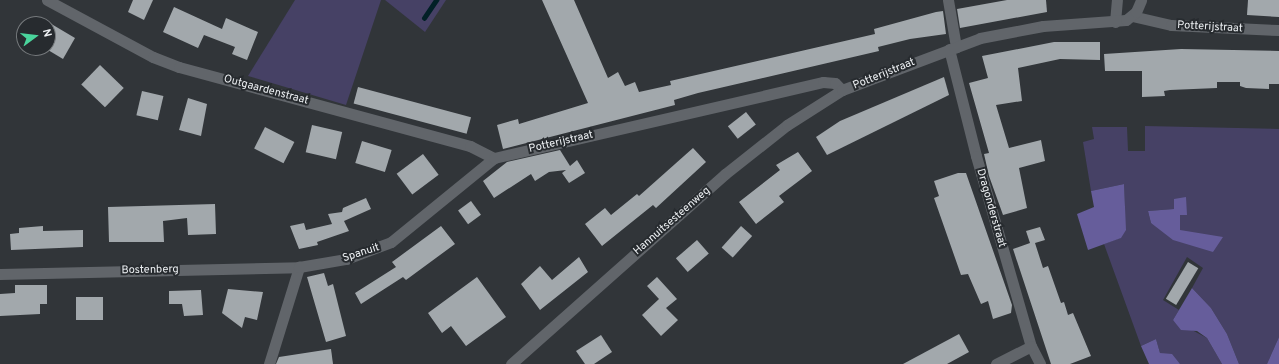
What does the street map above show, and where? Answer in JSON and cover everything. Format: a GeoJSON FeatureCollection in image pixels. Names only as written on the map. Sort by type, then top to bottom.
{"type":"FeatureCollection","features":[{"type":"Feature","properties":{"kind":"street","name":"Outgaardenstraat"},"geometry":{"type":"LineString","coordinates":[[48,0],[153,57],[179,67],[470,146],[494,158]]}},
{"type":"Feature","properties":{"kind":"street","name":"Dragonderstraat"},"geometry":{"type":"LineString","coordinates":[[948,0],[953,48],[1032,346],[1040,364]]}},
{"type":"Feature","properties":{"kind":"street"},"geometry":{"type":"LineString","coordinates":[[1115,22],[1117,0]]}},
{"type":"Feature","properties":{"kind":"street"},"geometry":{"type":"LineString","coordinates":[[1132,16],[1140,0]]}},
{"type":"Feature","properties":{"kind":"street","name":"Potterijstraat"},"geometry":{"type":"LineString","coordinates":[[494,158],[823,82],[835,83],[842,90],[980,38],[1043,26],[1115,22],[1132,16],[1171,25],[1279,30]]}},
{"type":"Feature","properties":{"kind":"street","name":"Hannuitsesteenweg"},"geometry":{"type":"LineString","coordinates":[[511,364],[724,174],[786,125],[842,90]]}},
{"type":"Feature","properties":{"kind":"street","name":"Spanuit"},"geometry":{"type":"LineString","coordinates":[[300,267],[346,259],[390,242],[494,158]]}},
{"type":"Feature","properties":{"kind":"street"},"geometry":{"type":"LineString","coordinates":[[269,364],[300,267]]}},
{"type":"Feature","properties":{"kind":"street","name":"Bostenberg"},"geometry":{"type":"LineString","coordinates":[[0,274],[300,267]]}},
{"type":"Feature","properties":{"kind":"street"},"geometry":{"type":"LineString","coordinates":[[996,364],[1032,346]]}},
{"type":"Feature","properties":{"kind":"shaded area"},"geometry":{"type":"Polygon","coordinates":[[[295,0],[381,0],[346,105],[248,76],[295,0]]]}},
{"type":"Feature","properties":{"kind":"shaded area"},"geometry":{"type":"Polygon","coordinates":[[[385,0],[446,0],[425,32],[385,0]]]}},
{"type":"Feature","properties":{"kind":"shaded area"},"geometry":{"type":"Polygon","coordinates":[[[1145,126],[1279,129],[1279,337],[1267,364],[1239,364],[1227,334],[1211,308],[1192,288],[1203,268],[1187,257],[1163,300],[1179,310],[1173,320],[1207,338],[1222,364],[1180,364],[1160,353],[1156,339],[1141,346],[1104,244],[1120,238],[1125,213],[1124,184],[1091,191],[1083,142],[1094,139],[1092,127],[1127,127],[1128,151],[1145,151],[1145,126]],[[1174,199],[1174,209],[1148,211],[1151,223],[1214,252],[1180,231],[1179,215],[1187,215],[1174,199]]]}},
{"type":"Feature","properties":{"kind":"shaded area"},"geometry":{"type":"Polygon","coordinates":[[[1124,184],[1126,230],[1121,238],[1088,250],[1077,214],[1094,207],[1091,191],[1124,184]]]}},
{"type":"Feature","properties":{"kind":"shaded area"},"geometry":{"type":"Polygon","coordinates":[[[1186,197],[1187,215],[1180,215],[1180,230],[1223,237],[1213,252],[1173,240],[1151,223],[1148,211],[1174,209],[1174,199],[1186,197]]]}},
{"type":"Feature","properties":{"kind":"shaded area"},"geometry":{"type":"Polygon","coordinates":[[[1192,288],[1211,308],[1227,334],[1239,364],[1222,364],[1207,338],[1197,331],[1181,330],[1173,320],[1192,288]]]}},
{"type":"Feature","properties":{"kind":"shaded area"},"geometry":{"type":"Polygon","coordinates":[[[1279,337],[1279,364],[1267,364],[1279,337]]]}},
{"type":"Feature","properties":{"kind":"shaded area"},"geometry":{"type":"Polygon","coordinates":[[[1156,339],[1160,353],[1172,354],[1180,364],[1149,364],[1141,346],[1156,339]]]}},
{"type":"Feature","properties":{"kind":"building"},"geometry":{"type":"Polygon","coordinates":[[[133,0],[153,0],[144,20],[128,12],[133,0]]]}},
{"type":"Feature","properties":{"kind":"building"},"geometry":{"type":"Polygon","coordinates":[[[542,0],[574,0],[608,78],[618,72],[625,86],[635,82],[639,92],[671,85],[670,81],[875,34],[874,29],[936,12],[943,11],[946,34],[910,39],[878,47],[879,51],[698,93],[674,100],[675,105],[503,149],[497,125],[518,119],[519,124],[588,103],[542,0]]]}},
{"type":"Feature","properties":{"kind":"building"},"geometry":{"type":"Polygon","coordinates":[[[1007,0],[1046,0],[1047,12],[960,28],[957,9],[1007,0]]]}},
{"type":"Feature","properties":{"kind":"building"},"geometry":{"type":"Polygon","coordinates":[[[1248,0],[1279,0],[1279,17],[1247,15],[1248,0]]]}},
{"type":"Feature","properties":{"kind":"building"},"geometry":{"type":"Polygon","coordinates":[[[174,7],[222,29],[226,18],[258,32],[247,60],[232,54],[235,47],[204,35],[198,48],[163,32],[174,7]]]}},
{"type":"Feature","properties":{"kind":"building"},"geometry":{"type":"Polygon","coordinates":[[[56,27],[75,38],[63,59],[56,55],[56,27]]]}},
{"type":"Feature","properties":{"kind":"building"},"geometry":{"type":"Polygon","coordinates":[[[1054,42],[1100,42],[1100,60],[1060,59],[1018,68],[1022,101],[996,105],[1009,148],[1041,140],[1045,161],[1019,168],[1027,208],[1003,215],[989,176],[984,154],[989,153],[969,83],[988,78],[982,56],[1054,42]]]}},
{"type":"Feature","properties":{"kind":"building"},"geometry":{"type":"Polygon","coordinates":[[[1181,49],[1279,51],[1279,84],[1269,84],[1269,89],[1246,88],[1240,86],[1240,82],[1217,82],[1217,88],[1170,90],[1164,91],[1165,96],[1142,97],[1142,71],[1105,71],[1104,54],[1181,49]]]}},
{"type":"Feature","properties":{"kind":"building"},"geometry":{"type":"Polygon","coordinates":[[[100,65],[124,88],[105,107],[81,84],[100,65]]]}},
{"type":"Feature","properties":{"kind":"building"},"geometry":{"type":"Polygon","coordinates":[[[944,77],[949,95],[827,155],[816,137],[840,121],[944,77]]]}},
{"type":"Feature","properties":{"kind":"building"},"geometry":{"type":"Polygon","coordinates":[[[358,87],[471,117],[467,134],[354,103],[358,87]]]}},
{"type":"Feature","properties":{"kind":"building"},"geometry":{"type":"Polygon","coordinates":[[[142,91],[163,96],[158,120],[136,115],[142,91]]]}},
{"type":"Feature","properties":{"kind":"building"},"geometry":{"type":"Polygon","coordinates":[[[188,98],[207,104],[201,136],[179,130],[188,98]]]}},
{"type":"Feature","properties":{"kind":"building"},"geometry":{"type":"Polygon","coordinates":[[[746,112],[756,125],[738,139],[728,126],[746,112]]]}},
{"type":"Feature","properties":{"kind":"building"},"geometry":{"type":"Polygon","coordinates":[[[312,125],[342,132],[336,159],[306,152],[312,125]]]}},
{"type":"Feature","properties":{"kind":"building"},"geometry":{"type":"Polygon","coordinates":[[[265,127],[294,142],[284,163],[254,148],[265,127]]]}},
{"type":"Feature","properties":{"kind":"building"},"geometry":{"type":"Polygon","coordinates":[[[362,141],[392,150],[385,172],[355,163],[362,141]]]}},
{"type":"Feature","properties":{"kind":"building"},"geometry":{"type":"Polygon","coordinates":[[[693,148],[706,162],[656,208],[653,205],[602,246],[585,224],[605,208],[611,215],[637,194],[639,196],[693,148]]]}},
{"type":"Feature","properties":{"kind":"building"},"geometry":{"type":"Polygon","coordinates":[[[560,150],[570,166],[577,160],[585,173],[569,183],[562,173],[566,170],[549,172],[535,181],[531,174],[494,198],[483,181],[507,162],[560,150]]]}},
{"type":"Feature","properties":{"kind":"building"},"geometry":{"type":"Polygon","coordinates":[[[798,152],[812,171],[779,196],[784,202],[756,224],[739,202],[780,170],[776,165],[798,152]]]}},
{"type":"Feature","properties":{"kind":"building"},"geometry":{"type":"Polygon","coordinates":[[[423,154],[439,175],[412,195],[397,174],[423,154]]]}},
{"type":"Feature","properties":{"kind":"building"},"geometry":{"type":"Polygon","coordinates":[[[958,173],[966,173],[1012,305],[1011,313],[993,319],[988,301],[981,304],[968,274],[961,275],[934,198],[939,196],[934,181],[958,173]]]}},
{"type":"Feature","properties":{"kind":"building"},"geometry":{"type":"Polygon","coordinates":[[[366,198],[371,209],[344,221],[349,231],[317,242],[318,245],[299,249],[290,226],[304,223],[306,230],[332,224],[328,214],[342,212],[343,208],[366,198]]]}},
{"type":"Feature","properties":{"kind":"building"},"geometry":{"type":"Polygon","coordinates":[[[471,201],[481,215],[468,224],[458,210],[471,201]]]}},
{"type":"Feature","properties":{"kind":"building"},"geometry":{"type":"Polygon","coordinates":[[[215,204],[216,234],[188,235],[187,218],[163,221],[164,242],[109,242],[108,207],[215,204]]]}},
{"type":"Feature","properties":{"kind":"building"},"geometry":{"type":"Polygon","coordinates":[[[43,226],[43,231],[83,230],[83,247],[11,250],[10,234],[19,233],[19,228],[43,226]]]}},
{"type":"Feature","properties":{"kind":"building"},"geometry":{"type":"Polygon","coordinates":[[[441,226],[455,244],[406,280],[403,277],[361,304],[355,293],[396,267],[392,262],[441,226]]]}},
{"type":"Feature","properties":{"kind":"building"},"geometry":{"type":"Polygon","coordinates":[[[741,226],[752,236],[733,258],[722,248],[741,226]]]}},
{"type":"Feature","properties":{"kind":"building"},"geometry":{"type":"Polygon","coordinates":[[[1040,227],[1045,240],[1035,243],[1043,268],[1048,266],[1061,303],[1064,302],[1068,315],[1073,313],[1091,356],[1070,364],[1051,364],[1013,249],[1030,243],[1026,231],[1040,227]]]}},
{"type":"Feature","properties":{"kind":"building"},"geometry":{"type":"Polygon","coordinates":[[[697,240],[709,254],[688,272],[676,258],[697,240]]]}},
{"type":"Feature","properties":{"kind":"building"},"geometry":{"type":"Polygon","coordinates":[[[579,257],[588,272],[540,310],[521,284],[540,266],[552,280],[579,257]]]}},
{"type":"Feature","properties":{"kind":"building"},"geometry":{"type":"Polygon","coordinates":[[[1188,262],[1198,268],[1176,305],[1166,299],[1188,262]]]}},
{"type":"Feature","properties":{"kind":"building"},"geometry":{"type":"Polygon","coordinates":[[[324,273],[328,286],[333,284],[346,336],[326,342],[307,277],[324,273]]]}},
{"type":"Feature","properties":{"kind":"building"},"geometry":{"type":"Polygon","coordinates":[[[477,277],[506,317],[466,346],[451,326],[442,333],[428,313],[477,277]]]}},
{"type":"Feature","properties":{"kind":"building"},"geometry":{"type":"Polygon","coordinates":[[[657,277],[677,299],[666,308],[678,320],[661,336],[642,315],[659,299],[647,286],[657,277]]]}},
{"type":"Feature","properties":{"kind":"building"},"geometry":{"type":"Polygon","coordinates":[[[15,285],[47,285],[47,304],[40,304],[40,314],[0,316],[0,294],[15,293],[15,285]]]}},
{"type":"Feature","properties":{"kind":"building"},"geometry":{"type":"Polygon","coordinates":[[[228,289],[263,292],[257,320],[245,317],[242,328],[222,313],[228,289]]]}},
{"type":"Feature","properties":{"kind":"building"},"geometry":{"type":"Polygon","coordinates":[[[201,290],[203,315],[184,316],[182,304],[169,304],[169,291],[201,290]]]}},
{"type":"Feature","properties":{"kind":"building"},"geometry":{"type":"Polygon","coordinates":[[[76,297],[103,297],[103,320],[76,320],[76,297]]]}},
{"type":"Feature","properties":{"kind":"building"},"geometry":{"type":"Polygon","coordinates":[[[959,334],[969,352],[947,364],[903,364],[959,334]]]}},
{"type":"Feature","properties":{"kind":"building"},"geometry":{"type":"Polygon","coordinates":[[[601,335],[612,352],[594,364],[585,364],[576,351],[601,335]]]}},
{"type":"Feature","properties":{"kind":"building"},"geometry":{"type":"Polygon","coordinates":[[[331,349],[333,364],[276,364],[279,357],[331,349]]]}},
{"type":"Feature","properties":{"kind":"waterway"},"geometry":{"type":"LineString","coordinates":[[424,18],[436,0]]}}]}
